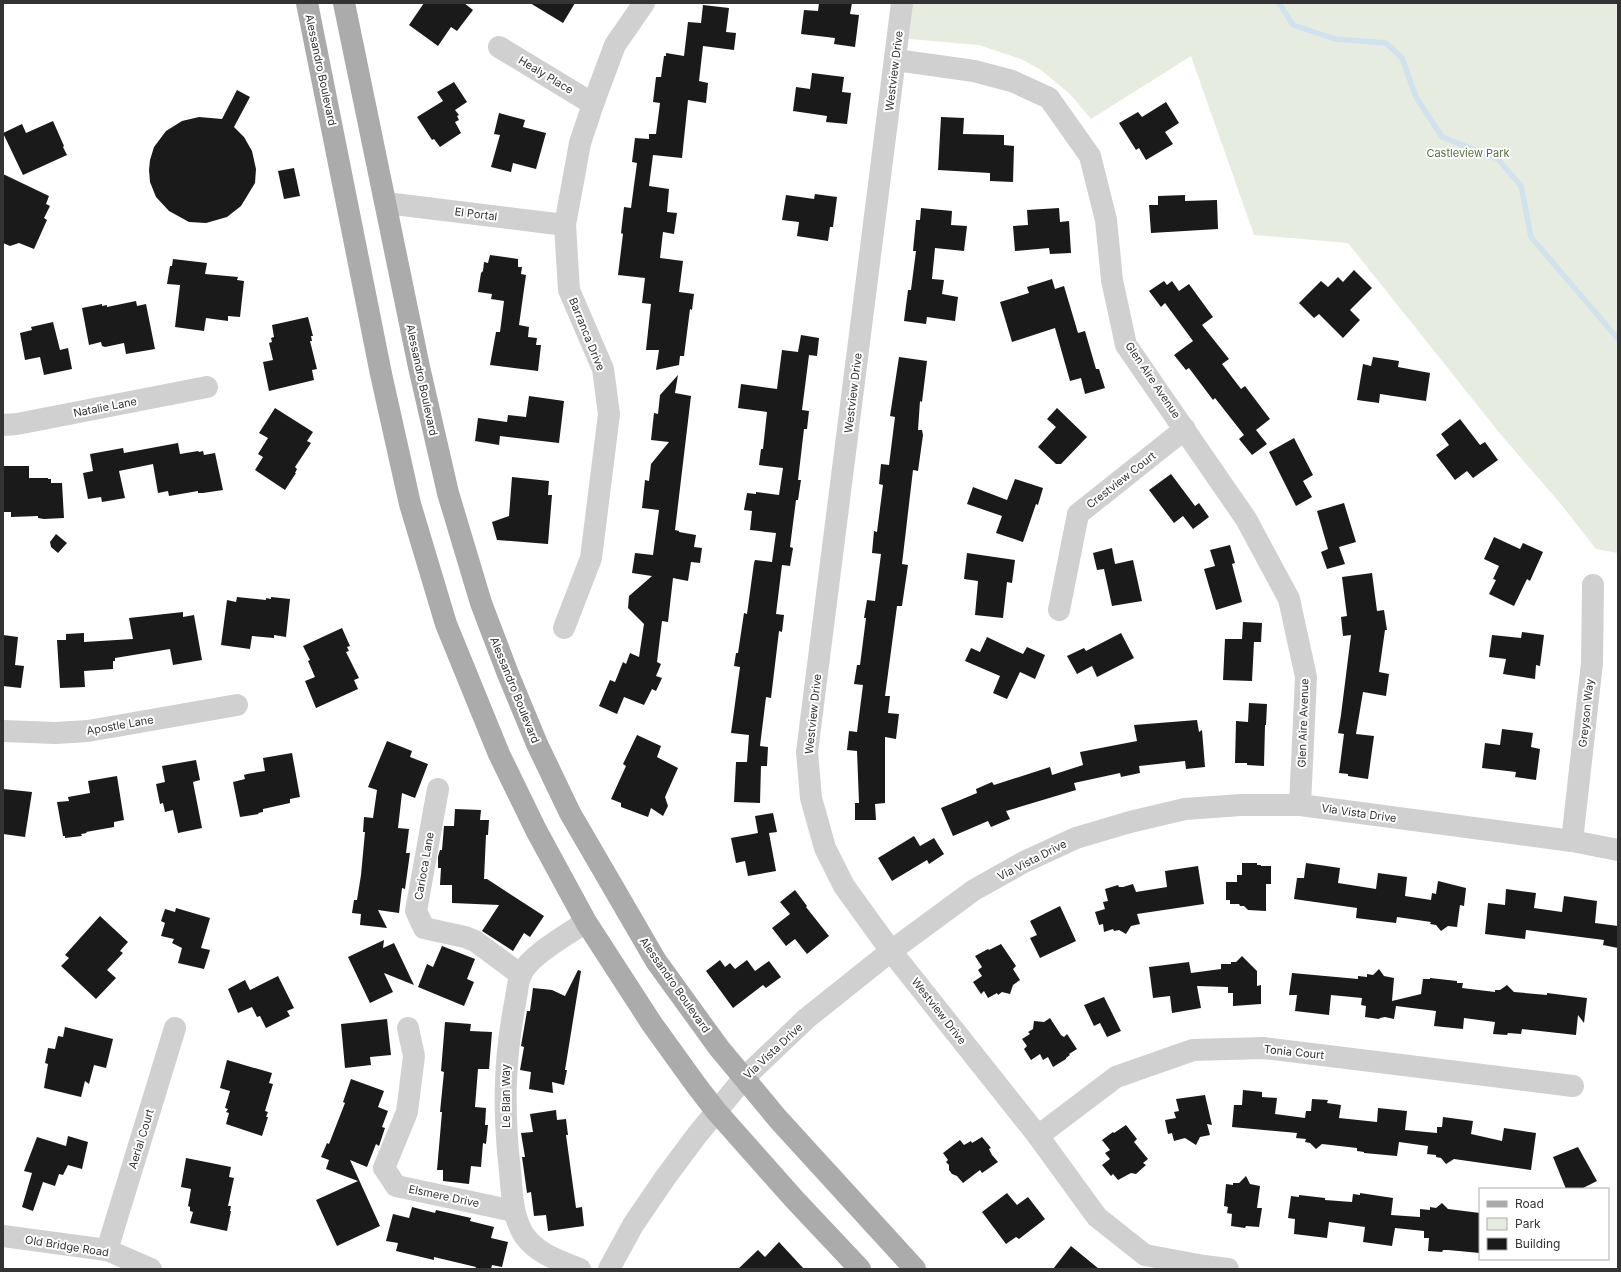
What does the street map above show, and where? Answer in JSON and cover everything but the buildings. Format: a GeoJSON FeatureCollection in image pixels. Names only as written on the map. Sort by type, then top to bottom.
{"type":"FeatureCollection","features":[{"type":"Feature","properties":{"kind":"main road","name":"Alessandro Boulevard"},"geometry":{"type":"LineString","coordinates":[[307,3],[380,366],[410,504],[446,624],[499,754],[536,830],[586,922],[652,1024],[716,1111],[795,1200],[860,1269]]}},
{"type":"Feature","properties":{"kind":"main road","name":"Alessandro Boulevard"},"geometry":{"type":"LineString","coordinates":[[344,3],[419,367],[448,493],[481,603],[537,744],[570,813],[611,886],[656,961],[719,1048],[744,1078],[783,1124],[915,1269]]}},
{"type":"Feature","properties":{"kind":"street","name":"Barranca Drive"},"geometry":{"type":"LineString","coordinates":[[564,628],[591,558],[609,414],[603,369],[569,290],[565,225],[580,143],[593,104],[615,45],[644,3]]}},
{"type":"Feature","properties":{"kind":"street","name":"Westview Drive"},"geometry":{"type":"LineString","coordinates":[[902,3],[896,60],[807,752],[811,798],[825,848],[844,886],[892,951],[1038,1136],[1097,1217],[1145,1255],[1228,1269]]}},
{"type":"Feature","properties":{"kind":"street","name":"Healy Place"},"geometry":{"type":"LineString","coordinates":[[499,47],[593,104]]}},
{"type":"Feature","properties":{"kind":"street","name":"Glen Aire Avenue"},"geometry":{"type":"LineString","coordinates":[[896,60],[974,71],[1012,82],[1049,98],[1090,156],[1106,220],[1112,280],[1126,345],[1246,519],[1290,599],[1306,677],[1300,805]]}},
{"type":"Feature","properties":{"kind":"street","name":"El Portal"},"geometry":{"type":"LineString","coordinates":[[386,203],[565,225]]}},
{"type":"Feature","properties":{"kind":"street","name":"Natalie Lane"},"geometry":{"type":"LineString","coordinates":[[3,425],[17,424],[207,387]]}},
{"type":"Feature","properties":{"kind":"street","name":"Crestview Court"},"geometry":{"type":"LineString","coordinates":[[1059,610],[1078,514],[1185,430]]}},
{"type":"Feature","properties":{"kind":"street","name":"Greyson Way"},"geometry":{"type":"LineString","coordinates":[[1572,841],[1592,663],[1593,585]]}},
{"type":"Feature","properties":{"kind":"street","name":"Apostle Lane"},"geometry":{"type":"LineString","coordinates":[[3,731],[56,733],[88,731],[237,705]]}},
{"type":"Feature","properties":{"kind":"street","name":"Carioca Lane"},"geometry":{"type":"LineString","coordinates":[[438,789],[416,912],[424,928],[465,937],[475,941],[520,975]]}},
{"type":"Feature","properties":{"kind":"street","name":"Via Vista Drive"},"geometry":{"type":"LineString","coordinates":[[609,1269],[633,1225],[665,1178],[716,1111],[744,1078],[808,1018],[892,951],[974,890],[1024,862],[1076,838],[1130,822],[1185,809],[1242,805],[1300,805],[1572,841],[1618,850]]}},
{"type":"Feature","properties":{"kind":"street","name":"Le Blan Way"},"geometry":{"type":"LineString","coordinates":[[580,1269],[554,1259],[536,1248],[524,1235],[514,1211],[507,1146],[505,1085],[506,1054],[520,975],[532,959],[586,922]]}},
{"type":"Feature","properties":{"kind":"street","name":"Aerial Court"},"geometry":{"type":"LineString","coordinates":[[107,1250],[175,1028]]}},
{"type":"Feature","properties":{"kind":"street","name":"Elsmere Drive"},"geometry":{"type":"LineString","coordinates":[[408,1028],[414,1056],[407,1112],[384,1168],[396,1186],[514,1211]]}},
{"type":"Feature","properties":{"kind":"street","name":"Tonia Court"},"geometry":{"type":"LineString","coordinates":[[1038,1136],[1116,1077],[1193,1050],[1264,1048],[1573,1086]]}},
{"type":"Feature","properties":{"kind":"street","name":"Old Bridge Road"},"geometry":{"type":"LineString","coordinates":[[3,1236],[107,1250],[151,1269]]}},
{"type":"Feature","properties":{"kind":"green space","name":"Castleview Park"},"geometry":{"type":"Polygon","coordinates":[[[910,3],[1618,3],[1618,553],[1596,549],[1560,503],[1502,436],[1348,243],[1254,235],[1191,56],[1091,119],[1070,94],[1041,70],[1021,59],[979,45],[909,39],[910,3]]]}},
{"type":"Feature","properties":{"kind":"waterway"},"geometry":{"type":"LineString","coordinates":[[1279,3],[1293,25],[1335,39],[1386,43],[1402,58],[1416,97],[1442,137],[1498,159],[1521,186],[1531,237],[1618,339]]}}]}
